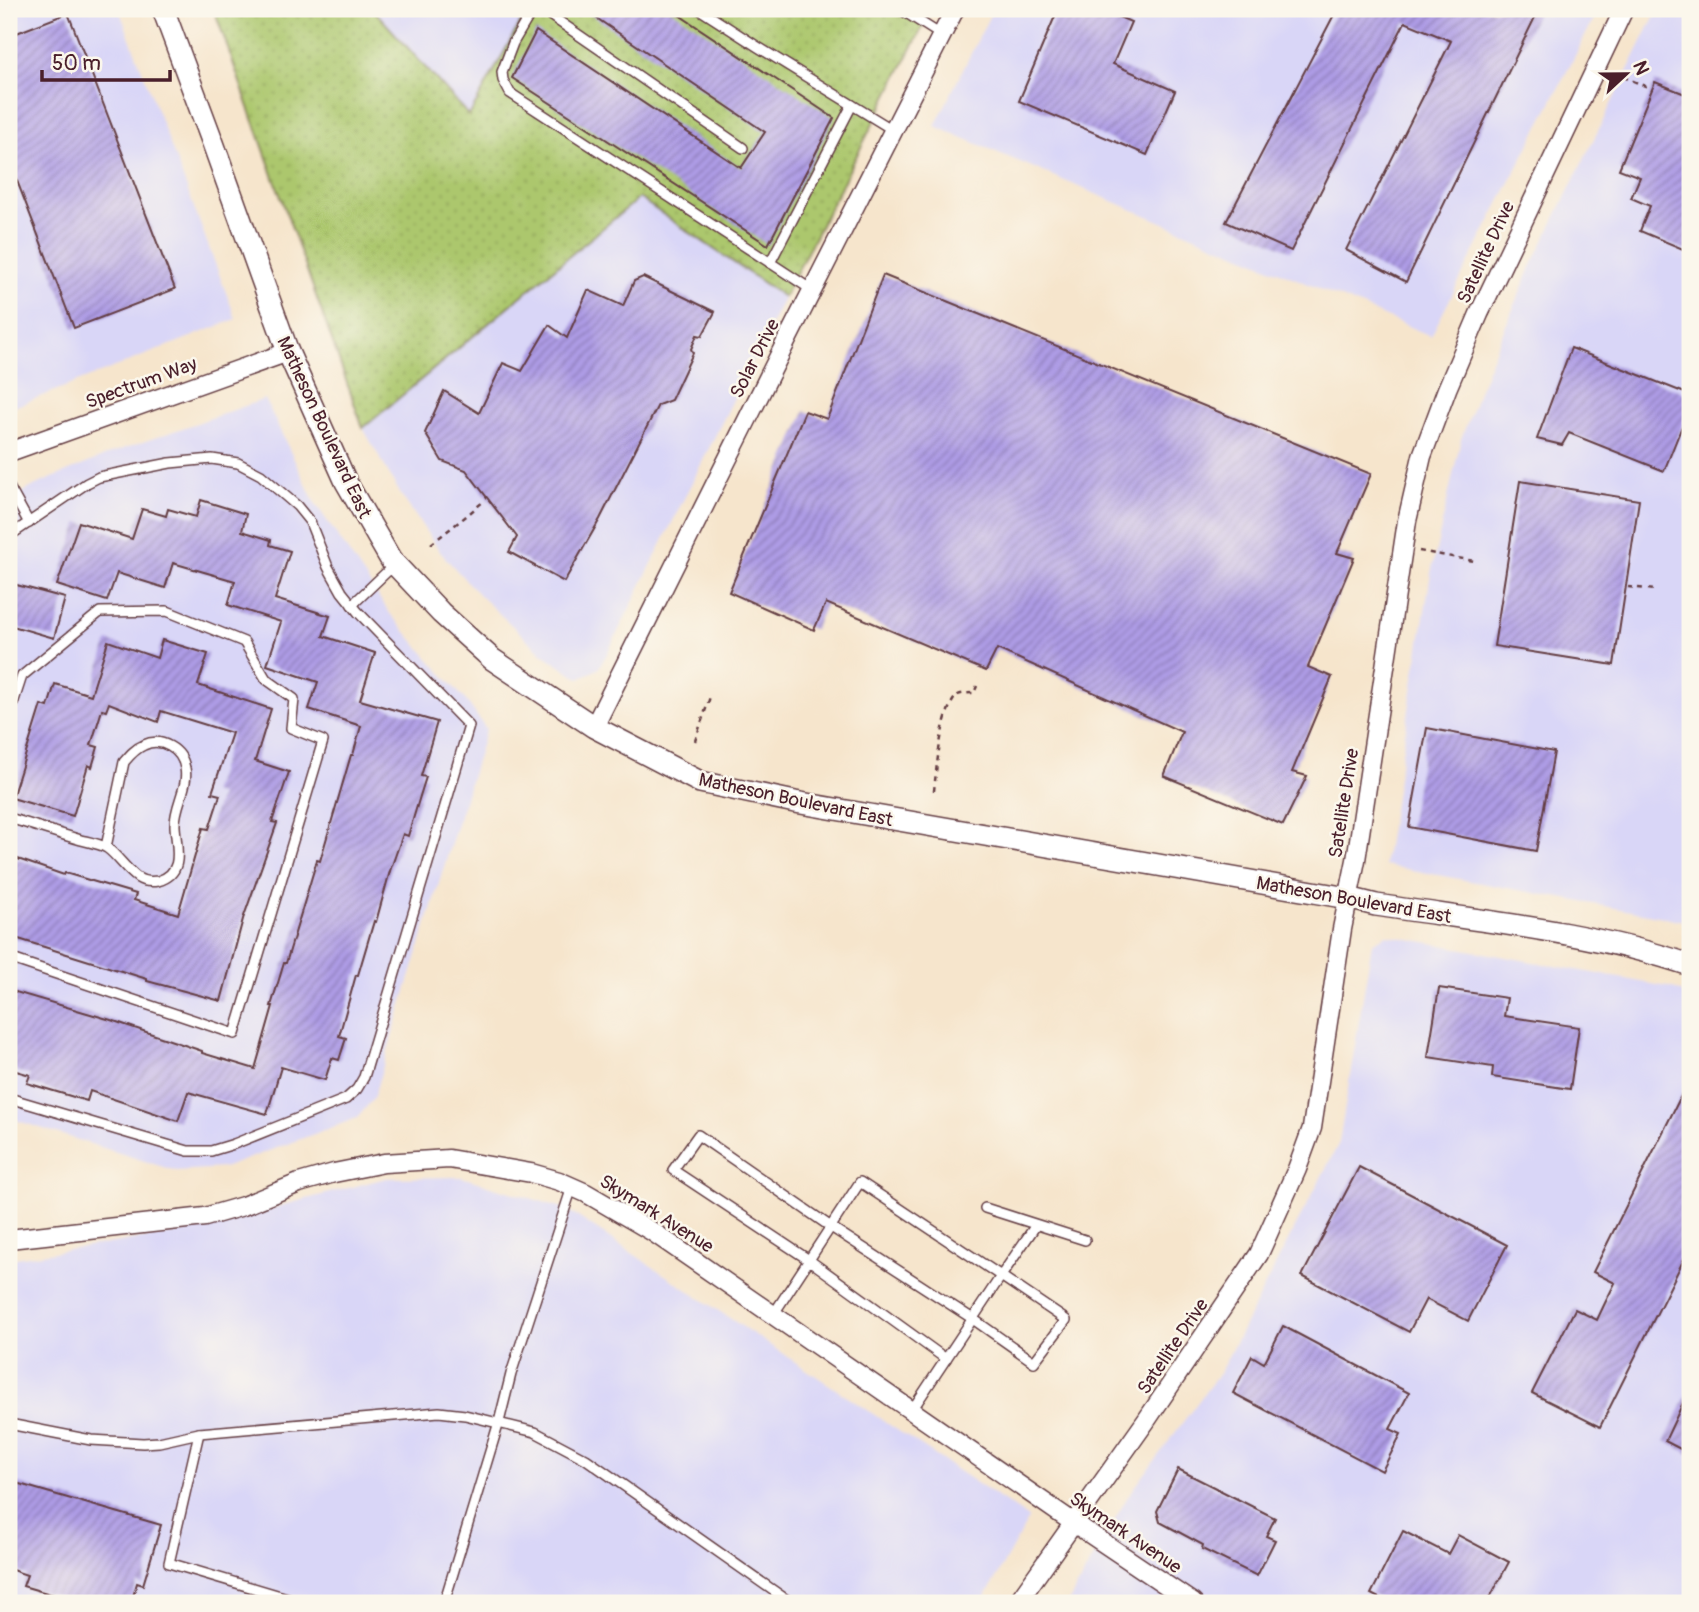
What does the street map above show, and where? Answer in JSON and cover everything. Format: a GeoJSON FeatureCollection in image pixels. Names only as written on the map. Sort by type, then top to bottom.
{"type":"FeatureCollection","features":[{"type":"Feature","properties":{"kind":"street","name":"Matheson Boulevard East"},"geometry":{"type":"LineString","coordinates":[[163,9],[288,352],[346,482],[366,518],[395,564],[442,613],[492,659],[594,727],[699,782],[794,802],[1376,905],[1582,936],[1690,965]]}},
{"type":"Feature","properties":{"kind":"street","name":"Solar Drive"},"geometry":{"type":"LineString","coordinates":[[594,727],[955,9]]}},
{"type":"Feature","properties":{"kind":"street","name":"Satellite Drive"},"geometry":{"type":"LineString","coordinates":[[1017,1603],[1259,1254],[1297,1169],[1312,1128],[1407,520],[1416,477],[1447,389],[1479,314],[1624,9]]}},
{"type":"Feature","properties":{"kind":"street","name":"Spectrum Way"},"geometry":{"type":"LineString","coordinates":[[9,452],[288,352]]}},
{"type":"Feature","properties":{"kind":"street","name":"Skymark Avenue"},"geometry":{"type":"LineString","coordinates":[[9,1238],[205,1217],[243,1206],[299,1183],[384,1163],[449,1159],[531,1173],[586,1193],[653,1232],[1193,1603]]}},
{"type":"Feature","properties":{"kind":"lane"},"geometry":{"type":"LineString","coordinates":[[533,9],[513,43],[502,72],[510,93],[812,290]]}},
{"type":"Feature","properties":{"kind":"lane"},"geometry":{"type":"LineString","coordinates":[[541,9],[743,148]]}},
{"type":"Feature","properties":{"kind":"lane"},"geometry":{"type":"LineString","coordinates":[[699,9],[893,130]]}},
{"type":"Feature","properties":{"kind":"lane"},"geometry":{"type":"LineString","coordinates":[[900,9],[941,36]]}},
{"type":"Feature","properties":{"kind":"lane"},"geometry":{"type":"LineString","coordinates":[[770,263],[852,105]]}},
{"type":"Feature","properties":{"kind":"lane"},"geometry":{"type":"LineString","coordinates":[[9,537],[99,477],[170,463],[212,459],[238,463],[261,475],[297,506],[310,522],[328,567],[352,605],[469,726],[364,1077],[346,1098],[211,1151],[188,1151],[9,1098]]}},
{"type":"Feature","properties":{"kind":"lane"},"geometry":{"type":"LineString","coordinates":[[9,487],[29,523]]}},
{"type":"Feature","properties":{"kind":"lane"},"geometry":{"type":"LineString","coordinates":[[352,605],[395,564]]}},
{"type":"Feature","properties":{"kind":"lane"},"geometry":{"type":"LineString","coordinates":[[9,716],[22,676],[100,612],[167,611],[244,642],[266,679],[294,699],[291,728],[323,741],[235,1034],[9,958]]}},
{"type":"Feature","properties":{"kind":"lane"},"geometry":{"type":"LineString","coordinates":[[9,818],[106,847],[139,879],[148,882],[166,878],[177,864],[176,810],[186,778],[183,759],[170,746],[161,743],[142,745],[124,762],[106,847]]}},
{"type":"Feature","properties":{"kind":"lane"},"geometry":{"type":"LineString","coordinates":[[773,1315],[809,1260],[831,1227],[860,1182],[1066,1320],[1034,1362],[831,1227],[698,1135],[673,1170],[809,1260],[946,1359]]}},
{"type":"Feature","properties":{"kind":"lane"},"geometry":{"type":"LineString","coordinates":[[444,1603],[511,1374],[572,1187]]}},
{"type":"Feature","properties":{"kind":"lane"},"geometry":{"type":"LineString","coordinates":[[985,1208],[1085,1240]]}},
{"type":"Feature","properties":{"kind":"lane"},"geometry":{"type":"LineString","coordinates":[[912,1410],[1036,1224]]}},
{"type":"Feature","properties":{"kind":"lane"},"geometry":{"type":"LineString","coordinates":[[9,1423],[91,1440],[159,1442],[200,1433],[439,1412],[478,1417],[535,1432],[586,1459],[791,1603]]}},
{"type":"Feature","properties":{"kind":"lane"},"geometry":{"type":"LineString","coordinates":[[200,1433],[169,1563],[304,1603]]}},
{"type":"Feature","properties":{"kind":"path"},"geometry":{"type":"LineString","coordinates":[[1597,66],[1650,88]]}},
{"type":"Feature","properties":{"kind":"path"},"geometry":{"type":"LineString","coordinates":[[431,544],[484,501]]}},
{"type":"Feature","properties":{"kind":"path"},"geometry":{"type":"LineString","coordinates":[[1403,549],[1474,561]]}},
{"type":"Feature","properties":{"kind":"path"},"geometry":{"type":"LineString","coordinates":[[1628,587],[1656,590]]}},
{"type":"Feature","properties":{"kind":"path"},"geometry":{"type":"LineString","coordinates":[[933,791],[951,702],[959,695],[974,693],[976,686]]}},
{"type":"Feature","properties":{"kind":"path"},"geometry":{"type":"LineString","coordinates":[[695,741],[711,694]]}},
{"type":"Feature","properties":{"kind":"shaded area"},"geometry":{"type":"Polygon","coordinates":[[[9,9],[119,9],[236,319],[9,409],[9,9]]]}},
{"type":"Feature","properties":{"kind":"shaded area"},"geometry":{"type":"Polygon","coordinates":[[[373,9],[528,9],[469,116],[373,9]]]}},
{"type":"Feature","properties":{"kind":"shaded area"},"geometry":{"type":"Polygon","coordinates":[[[993,9],[1599,9],[1431,336],[935,126],[993,9]]]}},
{"type":"Feature","properties":{"kind":"shaded area"},"geometry":{"type":"Polygon","coordinates":[[[1658,9],[1690,9],[1690,922],[1384,865],[1431,573],[1461,439],[1532,265],[1658,9]]]}},
{"type":"Feature","properties":{"kind":"shaded area"},"geometry":{"type":"Polygon","coordinates":[[[639,198],[784,297],[607,654],[598,669],[579,678],[543,654],[480,596],[441,553],[401,495],[363,428],[639,198]]]}},
{"type":"Feature","properties":{"kind":"shaded area"},"geometry":{"type":"Polygon","coordinates":[[[265,399],[315,503],[391,615],[468,703],[486,729],[373,1099],[357,1118],[223,1168],[176,1171],[9,1118],[9,500],[36,485],[112,453],[265,399]]]}},
{"type":"Feature","properties":{"kind":"shaded area"},"geometry":{"type":"Polygon","coordinates":[[[1387,935],[1673,988],[1690,997],[1690,1603],[1068,1603],[1127,1498],[1220,1372],[1339,1143],[1372,943],[1387,935]]]}},
{"type":"Feature","properties":{"kind":"shaded area"},"geometry":{"type":"Polygon","coordinates":[[[461,1177],[566,1209],[1029,1518],[982,1603],[9,1603],[9,1259],[179,1233],[386,1178],[461,1177]]]}},
{"type":"Feature","properties":{"kind":"green space"},"geometry":{"type":"Polygon","coordinates":[[[214,9],[373,9],[469,116],[528,9],[932,9],[784,297],[639,198],[363,428],[214,9]]]}},
{"type":"Feature","properties":{"kind":"building"},"geometry":{"type":"Polygon","coordinates":[[[583,9],[670,9],[834,118],[768,245],[512,78],[536,31],[741,168],[765,132],[583,9]]]}},
{"type":"Feature","properties":{"kind":"building"},"geometry":{"type":"Polygon","coordinates":[[[1058,9],[1100,9],[1131,22],[1113,64],[1175,91],[1147,155],[1019,101],[1058,9]]]}},
{"type":"Feature","properties":{"kind":"building"},"geometry":{"type":"Polygon","coordinates":[[[1337,9],[1539,9],[1406,282],[1346,250],[1451,41],[1405,22],[1291,251],[1226,222],[1337,9]]]}},
{"type":"Feature","properties":{"kind":"building"},"geometry":{"type":"Polygon","coordinates":[[[68,13],[175,289],[74,328],[9,160],[9,36],[68,13]]]}},
{"type":"Feature","properties":{"kind":"building"},"geometry":{"type":"Polygon","coordinates":[[[1655,82],[1690,96],[1690,252],[1640,231],[1650,206],[1631,198],[1640,177],[1619,169],[1655,82]]]}},
{"type":"Feature","properties":{"kind":"building"},"geometry":{"type":"Polygon","coordinates":[[[883,275],[1371,474],[1337,553],[1354,558],[1308,667],[1332,677],[1292,772],[1307,776],[1283,825],[1164,776],[1182,732],[997,649],[986,671],[826,603],[814,630],[729,592],[805,411],[827,419],[883,275]]]}},
{"type":"Feature","properties":{"kind":"building"},"geometry":{"type":"Polygon","coordinates":[[[643,277],[715,312],[702,336],[697,335],[691,349],[693,353],[671,400],[658,405],[600,519],[564,582],[509,552],[517,537],[466,470],[442,461],[425,433],[444,391],[479,413],[503,363],[522,371],[549,325],[567,338],[588,290],[623,306],[634,281],[643,277]]]}},
{"type":"Feature","properties":{"kind":"building"},"geometry":{"type":"Polygon","coordinates":[[[1571,348],[1690,395],[1690,406],[1664,471],[1569,433],[1562,445],[1537,439],[1571,348]]]}},
{"type":"Feature","properties":{"kind":"building"},"geometry":{"type":"Polygon","coordinates":[[[1520,481],[1639,500],[1614,665],[1494,646],[1520,481]]]}},
{"type":"Feature","properties":{"kind":"building"},"geometry":{"type":"Polygon","coordinates":[[[201,500],[246,514],[242,531],[271,540],[270,545],[290,551],[275,599],[330,616],[323,636],[375,653],[360,700],[437,722],[421,776],[426,777],[408,836],[403,834],[376,922],[374,921],[356,975],[339,1036],[346,1038],[339,1060],[332,1058],[325,1080],[281,1067],[267,1114],[188,1092],[178,1121],[90,1091],[87,1101],[27,1083],[30,1075],[9,1069],[9,990],[111,1020],[255,1069],[284,963],[317,860],[320,861],[361,726],[309,709],[318,682],[267,665],[281,622],[228,605],[235,581],[173,563],[165,588],[117,573],[107,601],[57,585],[79,522],[132,539],[142,509],[166,516],[168,509],[196,517],[201,500]]]}},
{"type":"Feature","properties":{"kind":"building"},"geometry":{"type":"Polygon","coordinates":[[[9,583],[65,598],[54,638],[9,625],[9,583]]]}},
{"type":"Feature","properties":{"kind":"building"},"geometry":{"type":"Polygon","coordinates":[[[162,640],[208,654],[198,685],[271,709],[255,761],[289,772],[272,822],[277,823],[243,919],[221,1001],[147,981],[9,936],[9,856],[64,875],[65,873],[136,894],[134,900],[178,914],[203,828],[209,829],[220,795],[212,793],[232,733],[161,711],[158,722],[109,703],[106,711],[102,710],[91,745],[98,747],[92,767],[88,765],[73,816],[12,798],[41,705],[48,707],[55,684],[91,695],[108,641],[157,658],[162,640]]]}},
{"type":"Feature","properties":{"kind":"building"},"geometry":{"type":"Polygon","coordinates":[[[1427,728],[1554,752],[1536,851],[1409,827],[1427,728]]]}},
{"type":"Feature","properties":{"kind":"building"},"geometry":{"type":"Polygon","coordinates":[[[1439,988],[1507,998],[1504,1016],[1579,1027],[1570,1089],[1492,1077],[1493,1067],[1428,1057],[1439,988]]]}},
{"type":"Feature","properties":{"kind":"building"},"geometry":{"type":"Polygon","coordinates":[[[1690,1078],[1690,1247],[1600,1427],[1532,1393],[1575,1309],[1597,1320],[1615,1283],[1593,1272],[1690,1078]]]}},
{"type":"Feature","properties":{"kind":"building"},"geometry":{"type":"Polygon","coordinates":[[[1359,1167],[1507,1245],[1468,1321],[1426,1299],[1409,1332],[1302,1276],[1359,1167]]]}},
{"type":"Feature","properties":{"kind":"building"},"geometry":{"type":"Polygon","coordinates":[[[1283,1326],[1409,1393],[1390,1429],[1401,1434],[1382,1471],[1233,1393],[1252,1356],[1264,1363],[1283,1326]]]}},
{"type":"Feature","properties":{"kind":"building"},"geometry":{"type":"Polygon","coordinates":[[[1690,1388],[1690,1454],[1665,1441],[1690,1388]]]}},
{"type":"Feature","properties":{"kind":"building"},"geometry":{"type":"Polygon","coordinates":[[[1178,1469],[1275,1518],[1266,1536],[1275,1540],[1257,1576],[1202,1549],[1203,1545],[1160,1522],[1157,1511],[1178,1469]]]}},
{"type":"Feature","properties":{"kind":"building"},"geometry":{"type":"Polygon","coordinates":[[[9,1481],[161,1525],[143,1585],[137,1583],[131,1603],[81,1603],[23,1586],[27,1575],[9,1569],[9,1481]]]}},
{"type":"Feature","properties":{"kind":"building"},"geometry":{"type":"Polygon","coordinates":[[[1403,1531],[1448,1554],[1458,1535],[1509,1562],[1487,1603],[1389,1603],[1371,1594],[1403,1531]]]}}]}
